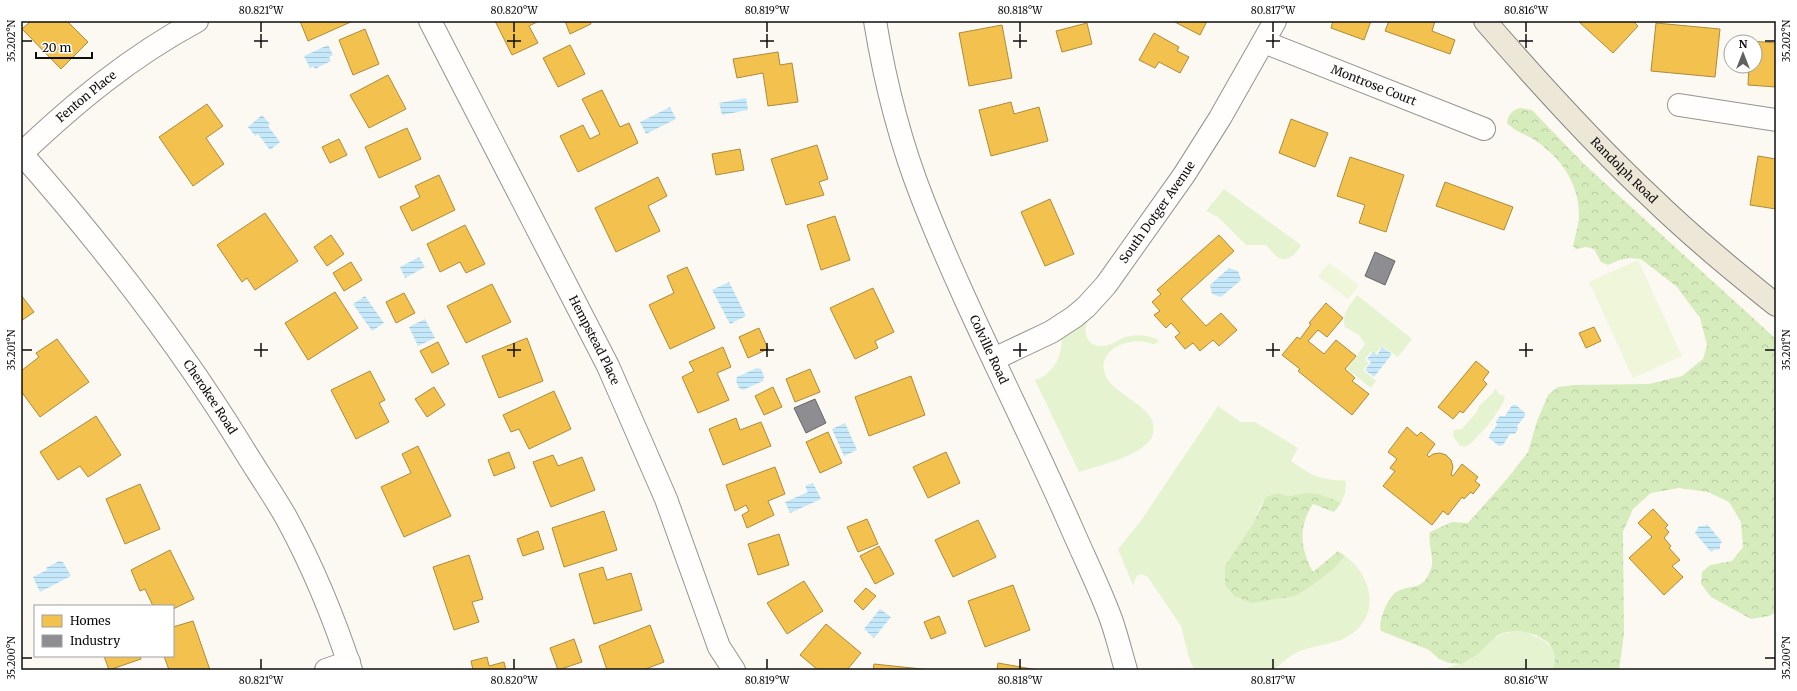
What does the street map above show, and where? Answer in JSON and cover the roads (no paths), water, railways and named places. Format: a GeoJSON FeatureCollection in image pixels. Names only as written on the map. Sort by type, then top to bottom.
{"type":"FeatureCollection","features":[{"type":"Feature","properties":{"kind":"main road","name":"Randolph Road"},"geometry":{"type":"LineString","coordinates":[[1485,21],[1586,133],[1652,198],[1721,260],[1776,305]]}},
{"type":"Feature","properties":{"kind":"street","name":"Fenton Place"},"geometry":{"type":"LineString","coordinates":[[21,154],[92,90],[118,69],[166,38],[197,21]]}},
{"type":"Feature","properties":{"kind":"street","name":"Hempstead Place"},"geometry":{"type":"LineString","coordinates":[[430,21],[608,366],[666,499],[719,646],[734,670]]}},
{"type":"Feature","properties":{"kind":"street","name":"Colville Road"},"geometry":{"type":"LineString","coordinates":[[875,21],[884,70],[900,133],[922,197],[953,271],[1056,491],[1101,594],[1111,619],[1126,670]]}},
{"type":"Feature","properties":{"kind":"street","name":"South Dotger Avenue"},"geometry":{"type":"LineString","coordinates":[[994,359],[1050,332],[1074,317],[1086,307],[1106,285],[1184,175],[1220,118],[1275,21]]}},
{"type":"Feature","properties":{"kind":"street","name":"Montrose Court"},"geometry":{"type":"LineString","coordinates":[[1264,42],[1484,129]]}},
{"type":"Feature","properties":{"kind":"street"},"geometry":{"type":"LineString","coordinates":[[1679,105],[1776,120]]}},
{"type":"Feature","properties":{"kind":"street","name":"Cherokee Road"},"geometry":{"type":"LineString","coordinates":[[21,154],[119,271],[172,341],[219,409],[286,517],[303,550],[323,592],[350,666]]}},
{"type":"Feature","properties":{"kind":"street"},"geometry":{"type":"LineString","coordinates":[[326,670],[350,666]]}},
{"type":"Feature","properties":{"kind":"water"},"geometry":{"type":"Polygon","coordinates":[[[328,45],[333,55],[329,57],[331,61],[315,69],[313,66],[310,68],[304,56],[328,45]]]}},
{"type":"Feature","properties":{"kind":"water"},"geometry":{"type":"Polygon","coordinates":[[[746,98],[748,110],[722,115],[719,103],[746,98]]]}},
{"type":"Feature","properties":{"kind":"water"},"geometry":{"type":"Polygon","coordinates":[[[670,107],[676,119],[646,134],[640,122],[670,107]]]}},
{"type":"Feature","properties":{"kind":"water"},"geometry":{"type":"Polygon","coordinates":[[[262,115],[270,124],[268,126],[280,142],[270,150],[258,134],[255,136],[248,127],[262,115]]]}},
{"type":"Feature","properties":{"kind":"water"},"geometry":{"type":"Polygon","coordinates":[[[419,257],[425,267],[405,278],[400,267],[419,257]]]}},
{"type":"Feature","properties":{"kind":"water"},"geometry":{"type":"Polygon","coordinates":[[[1229,268],[1238,271],[1241,280],[1221,297],[1212,294],[1210,285],[1229,268]]]}},
{"type":"Feature","properties":{"kind":"water"},"geometry":{"type":"Polygon","coordinates":[[[729,282],[746,316],[730,324],[712,290],[729,282]]]}},
{"type":"Feature","properties":{"kind":"water"},"geometry":{"type":"Polygon","coordinates":[[[365,296],[384,323],[372,331],[353,304],[365,296]]]}},
{"type":"Feature","properties":{"kind":"water"},"geometry":{"type":"Polygon","coordinates":[[[425,319],[435,338],[418,346],[409,327],[425,319]]]}},
{"type":"Feature","properties":{"kind":"water"},"geometry":{"type":"Polygon","coordinates":[[[1382,347],[1392,354],[1374,377],[1365,370],[1371,362],[1367,359],[1373,352],[1377,355],[1382,347]]]}},
{"type":"Feature","properties":{"kind":"water"},"geometry":{"type":"Polygon","coordinates":[[[757,368],[761,369],[764,377],[763,381],[743,390],[739,388],[736,381],[737,377],[757,368]]]}},
{"type":"Feature","properties":{"kind":"water"},"geometry":{"type":"Polygon","coordinates":[[[1512,405],[1516,405],[1525,413],[1525,416],[1517,426],[1518,429],[1515,434],[1510,434],[1503,445],[1499,446],[1489,438],[1490,434],[1497,425],[1496,421],[1500,416],[1505,416],[1512,405]]]}},
{"type":"Feature","properties":{"kind":"water"},"geometry":{"type":"Polygon","coordinates":[[[845,423],[857,450],[844,456],[832,429],[845,423]]]}},
{"type":"Feature","properties":{"kind":"water"},"geometry":{"type":"Polygon","coordinates":[[[813,483],[821,499],[790,513],[785,502],[808,492],[805,486],[813,483]]]}},
{"type":"Feature","properties":{"kind":"water"},"geometry":{"type":"Polygon","coordinates":[[[1707,524],[1722,542],[1720,544],[1720,549],[1711,552],[1695,533],[1699,526],[1705,526],[1707,524]]]}},
{"type":"Feature","properties":{"kind":"water"},"geometry":{"type":"Polygon","coordinates":[[[59,561],[63,562],[71,576],[40,592],[33,577],[47,570],[46,568],[59,561]]]}},
{"type":"Feature","properties":{"kind":"water"},"geometry":{"type":"Polygon","coordinates":[[[880,609],[891,617],[874,638],[864,629],[880,609]]]}}]}
